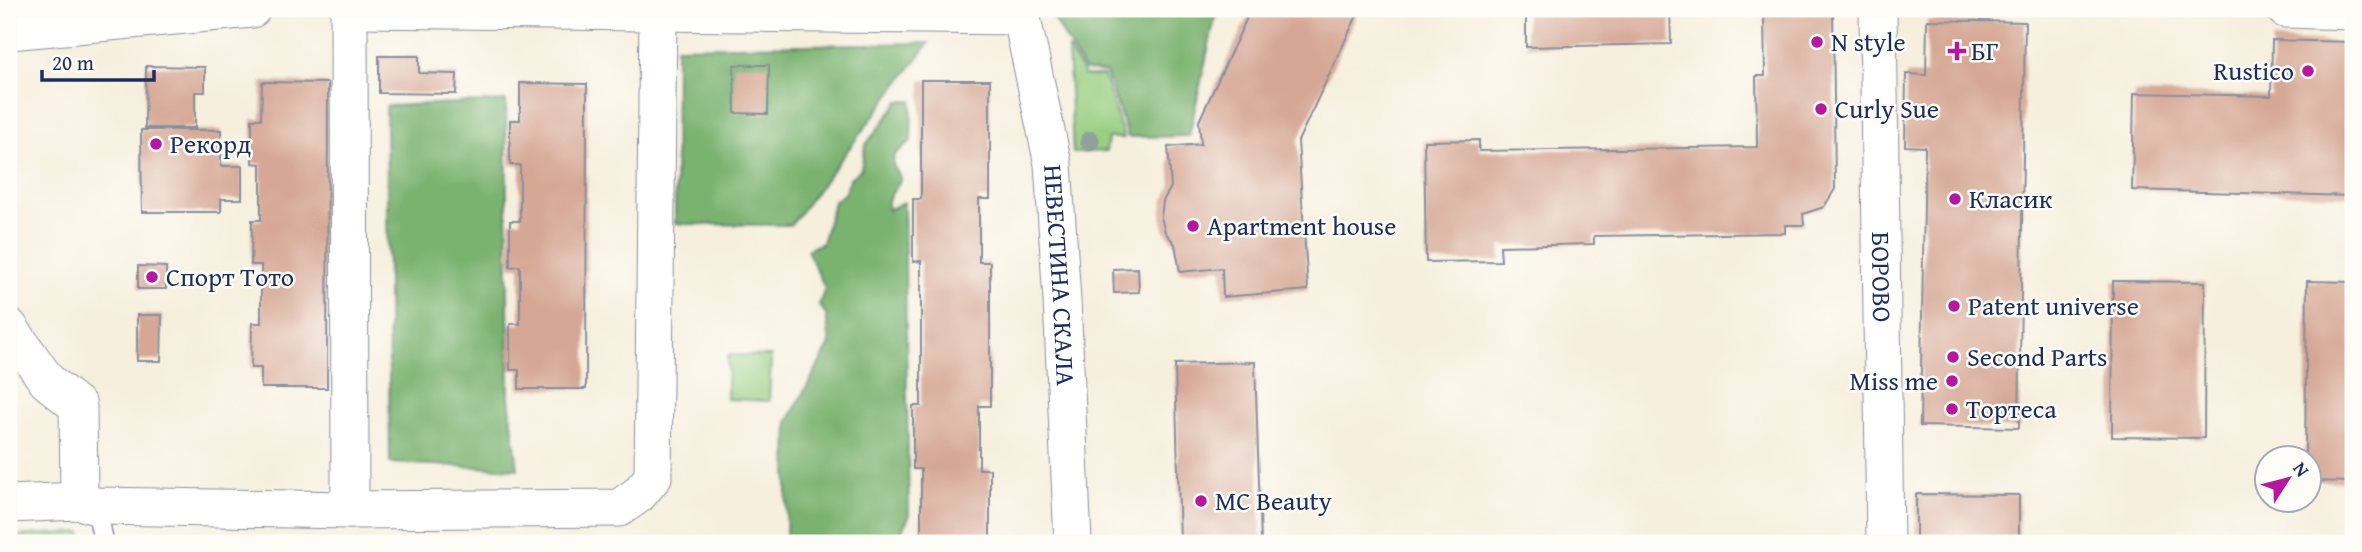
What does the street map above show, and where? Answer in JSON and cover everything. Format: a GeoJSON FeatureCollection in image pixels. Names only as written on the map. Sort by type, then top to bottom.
{"type":"FeatureCollection","features":[{"type":"Feature","properties":{"kind":"street"},"geometry":{"type":"LineString","coordinates":[[9,31],[252,9]]}},
{"type":"Feature","properties":{"kind":"street"},"geometry":{"type":"LineString","coordinates":[[349,9],[350,510]]}},
{"type":"Feature","properties":{"kind":"street"},"geometry":{"type":"LineString","coordinates":[[360,9],[1020,12]]}},
{"type":"Feature","properties":{"kind":"street","name":"БОРОВО"},"geometry":{"type":"LineString","coordinates":[[1878,9],[1885,543]]}},
{"type":"Feature","properties":{"kind":"street"},"geometry":{"type":"LineString","coordinates":[[2285,9],[2353,11]]}},
{"type":"Feature","properties":{"kind":"street"},"geometry":{"type":"LineString","coordinates":[[9,505],[88,504],[350,510],[620,508],[638,495],[653,477],[658,12]]}},
{"type":"Feature","properties":{"kind":"street","name":"НЕВЕСТИНА СКАЛА"},"geometry":{"type":"LineString","coordinates":[[1020,12],[1053,164],[1073,543]]}},
{"type":"Feature","properties":{"kind":"street"},"geometry":{"type":"LineString","coordinates":[[9,327],[47,381],[78,406],[88,504]]}},
{"type":"Feature","properties":{"kind":"lane"},"geometry":{"type":"LineString","coordinates":[[88,504],[104,543]]}},
{"type":"Feature","properties":{"kind":"green space"},"geometry":{"type":"Polygon","coordinates":[[[1053,9],[1217,9],[1189,136],[1128,137],[1106,73],[1084,70],[1053,17],[1053,9]]]}},
{"type":"Feature","properties":{"kind":"green space"},"geometry":{"type":"Polygon","coordinates":[[[929,43],[791,225],[675,224],[676,47],[929,43]]]}},
{"type":"Feature","properties":{"kind":"green space"},"geometry":{"type":"Polygon","coordinates":[[[1068,48],[1085,76],[1104,76],[1124,138],[1108,138],[1106,151],[1073,153],[1068,48]]]}},
{"type":"Feature","properties":{"kind":"green space"},"geometry":{"type":"Polygon","coordinates":[[[506,101],[509,398],[518,469],[390,463],[386,106],[506,101]]]}},
{"type":"Feature","properties":{"kind":"green space"},"geometry":{"type":"Polygon","coordinates":[[[899,101],[912,101],[911,141],[894,155],[893,165],[901,179],[887,201],[888,210],[904,202],[909,517],[895,543],[786,543],[788,421],[830,344],[826,314],[819,305],[825,288],[807,250],[822,243],[834,201],[845,193],[850,178],[861,169],[865,146],[899,101]]]}},
{"type":"Feature","properties":{"kind":"green space"},"geometry":{"type":"Polygon","coordinates":[[[728,355],[771,356],[769,401],[727,399],[728,355]]]}},
{"type":"Feature","properties":{"kind":"green space"},"geometry":{"type":"Polygon","coordinates":[[[81,532],[83,543],[9,543],[9,536],[81,532]]]}},
{"type":"Feature","properties":{"kind":"building"},"geometry":{"type":"Polygon","coordinates":[[[1251,9],[1360,9],[1298,141],[1308,290],[1223,297],[1222,268],[1180,272],[1175,244],[1165,232],[1161,217],[1163,201],[1171,187],[1168,147],[1201,144],[1199,121],[1251,9]]]}},
{"type":"Feature","properties":{"kind":"building"},"geometry":{"type":"Polygon","coordinates":[[[1526,9],[1670,9],[1671,44],[1526,47],[1526,9]]]}},
{"type":"Feature","properties":{"kind":"building"},"geometry":{"type":"Polygon","coordinates":[[[1771,9],[1833,9],[1835,189],[1824,207],[1803,214],[1804,225],[1785,225],[1785,233],[1594,236],[1594,244],[1500,246],[1501,261],[1426,262],[1424,141],[1479,140],[1479,151],[1757,147],[1756,76],[1765,76],[1764,16],[1772,16],[1771,9]]]}},
{"type":"Feature","properties":{"kind":"building"},"geometry":{"type":"Polygon","coordinates":[[[1927,20],[2025,22],[2019,428],[1920,426],[1925,147],[1905,146],[1906,74],[1926,75],[1927,20]]]}},
{"type":"Feature","properties":{"kind":"building"},"geometry":{"type":"Polygon","coordinates":[[[2272,40],[2353,42],[2353,196],[2132,190],[2134,93],[2271,96],[2272,40]]]}},
{"type":"Feature","properties":{"kind":"building"},"geometry":{"type":"Polygon","coordinates":[[[379,56],[419,56],[419,73],[457,74],[456,94],[379,93],[379,56]]]}},
{"type":"Feature","properties":{"kind":"building"},"geometry":{"type":"Polygon","coordinates":[[[734,65],[769,65],[768,114],[735,113],[734,65]]]}},
{"type":"Feature","properties":{"kind":"building"},"geometry":{"type":"Polygon","coordinates":[[[146,66],[205,67],[205,92],[195,92],[195,128],[145,128],[146,66]]]}},
{"type":"Feature","properties":{"kind":"building"},"geometry":{"type":"Polygon","coordinates":[[[921,80],[990,80],[990,199],[979,199],[979,262],[990,262],[990,406],[979,406],[979,469],[990,469],[990,543],[921,543],[921,469],[913,469],[913,406],[921,406],[921,261],[913,262],[913,199],[921,199],[921,80]]]}},
{"type":"Feature","properties":{"kind":"building"},"geometry":{"type":"Polygon","coordinates":[[[262,82],[328,83],[327,388],[261,388],[261,368],[251,368],[252,323],[261,323],[261,265],[251,265],[252,220],[261,220],[261,164],[252,163],[252,119],[261,119],[262,82]]]}},
{"type":"Feature","properties":{"kind":"building"},"geometry":{"type":"Polygon","coordinates":[[[520,83],[587,84],[586,389],[519,389],[519,370],[510,370],[510,324],[520,324],[520,266],[510,267],[510,221],[520,221],[520,165],[510,165],[510,120],[520,120],[520,83]]]}},
{"type":"Feature","properties":{"kind":"building"},"geometry":{"type":"Polygon","coordinates":[[[141,130],[221,130],[221,166],[242,166],[242,199],[221,199],[221,212],[142,212],[141,130]]]}},
{"type":"Feature","properties":{"kind":"building"},"geometry":{"type":"Polygon","coordinates":[[[138,266],[166,267],[166,289],[138,289],[138,266]]]}},
{"type":"Feature","properties":{"kind":"building"},"geometry":{"type":"Polygon","coordinates":[[[1138,268],[1139,292],[1114,293],[1113,269],[1138,268]]]}},
{"type":"Feature","properties":{"kind":"building"},"geometry":{"type":"Polygon","coordinates":[[[2113,281],[2205,282],[2204,438],[2112,437],[2113,281]]]}},
{"type":"Feature","properties":{"kind":"building"},"geometry":{"type":"Polygon","coordinates":[[[2307,281],[2353,282],[2353,482],[2324,481],[2324,444],[2305,444],[2307,281]]]}},
{"type":"Feature","properties":{"kind":"building"},"geometry":{"type":"Polygon","coordinates":[[[137,315],[162,315],[161,361],[137,361],[137,315]]]}},
{"type":"Feature","properties":{"kind":"building"},"geometry":{"type":"Polygon","coordinates":[[[1255,362],[1261,543],[1180,543],[1175,364],[1255,362]]]}},
{"type":"Feature","properties":{"kind":"building"},"geometry":{"type":"Polygon","coordinates":[[[1916,494],[2019,495],[2019,543],[1916,543],[1916,494]]]}},
{"type":"Feature","properties":{"kind":"place","name":"N style"},"geometry":{"type":"Point","coordinates":[1817,42]}},
{"type":"Feature","properties":{"kind":"place","name":"БГ"},"geometry":{"type":"Point","coordinates":[1957,51]}},
{"type":"Feature","properties":{"kind":"place","name":"Rustico"},"geometry":{"type":"Point","coordinates":[2308,71]}},
{"type":"Feature","properties":{"kind":"place","name":"Curly Sue"},"geometry":{"type":"Point","coordinates":[1821,109]}},
{"type":"Feature","properties":{"kind":"place","name":"Рекорд"},"geometry":{"type":"Point","coordinates":[156,144]}},
{"type":"Feature","properties":{"kind":"place","name":"Класик"},"geometry":{"type":"Point","coordinates":[1955,199]}},
{"type":"Feature","properties":{"kind":"place","name":"Apartment house"},"geometry":{"type":"Point","coordinates":[1193,226]}},
{"type":"Feature","properties":{"kind":"place","name":"Спорт Тото"},"geometry":{"type":"Point","coordinates":[152,277]}},
{"type":"Feature","properties":{"kind":"place","name":"Patent universe"},"geometry":{"type":"Point","coordinates":[1954,306]}},
{"type":"Feature","properties":{"kind":"place","name":"Second Parts"},"geometry":{"type":"Point","coordinates":[1953,357]}},
{"type":"Feature","properties":{"kind":"place","name":"Miss me"},"geometry":{"type":"Point","coordinates":[1952,381]}},
{"type":"Feature","properties":{"kind":"place","name":"Тортеса"},"geometry":{"type":"Point","coordinates":[1952,409]}},
{"type":"Feature","properties":{"kind":"place","name":"MC Beauty"},"geometry":{"type":"Point","coordinates":[1201,501]}}]}
